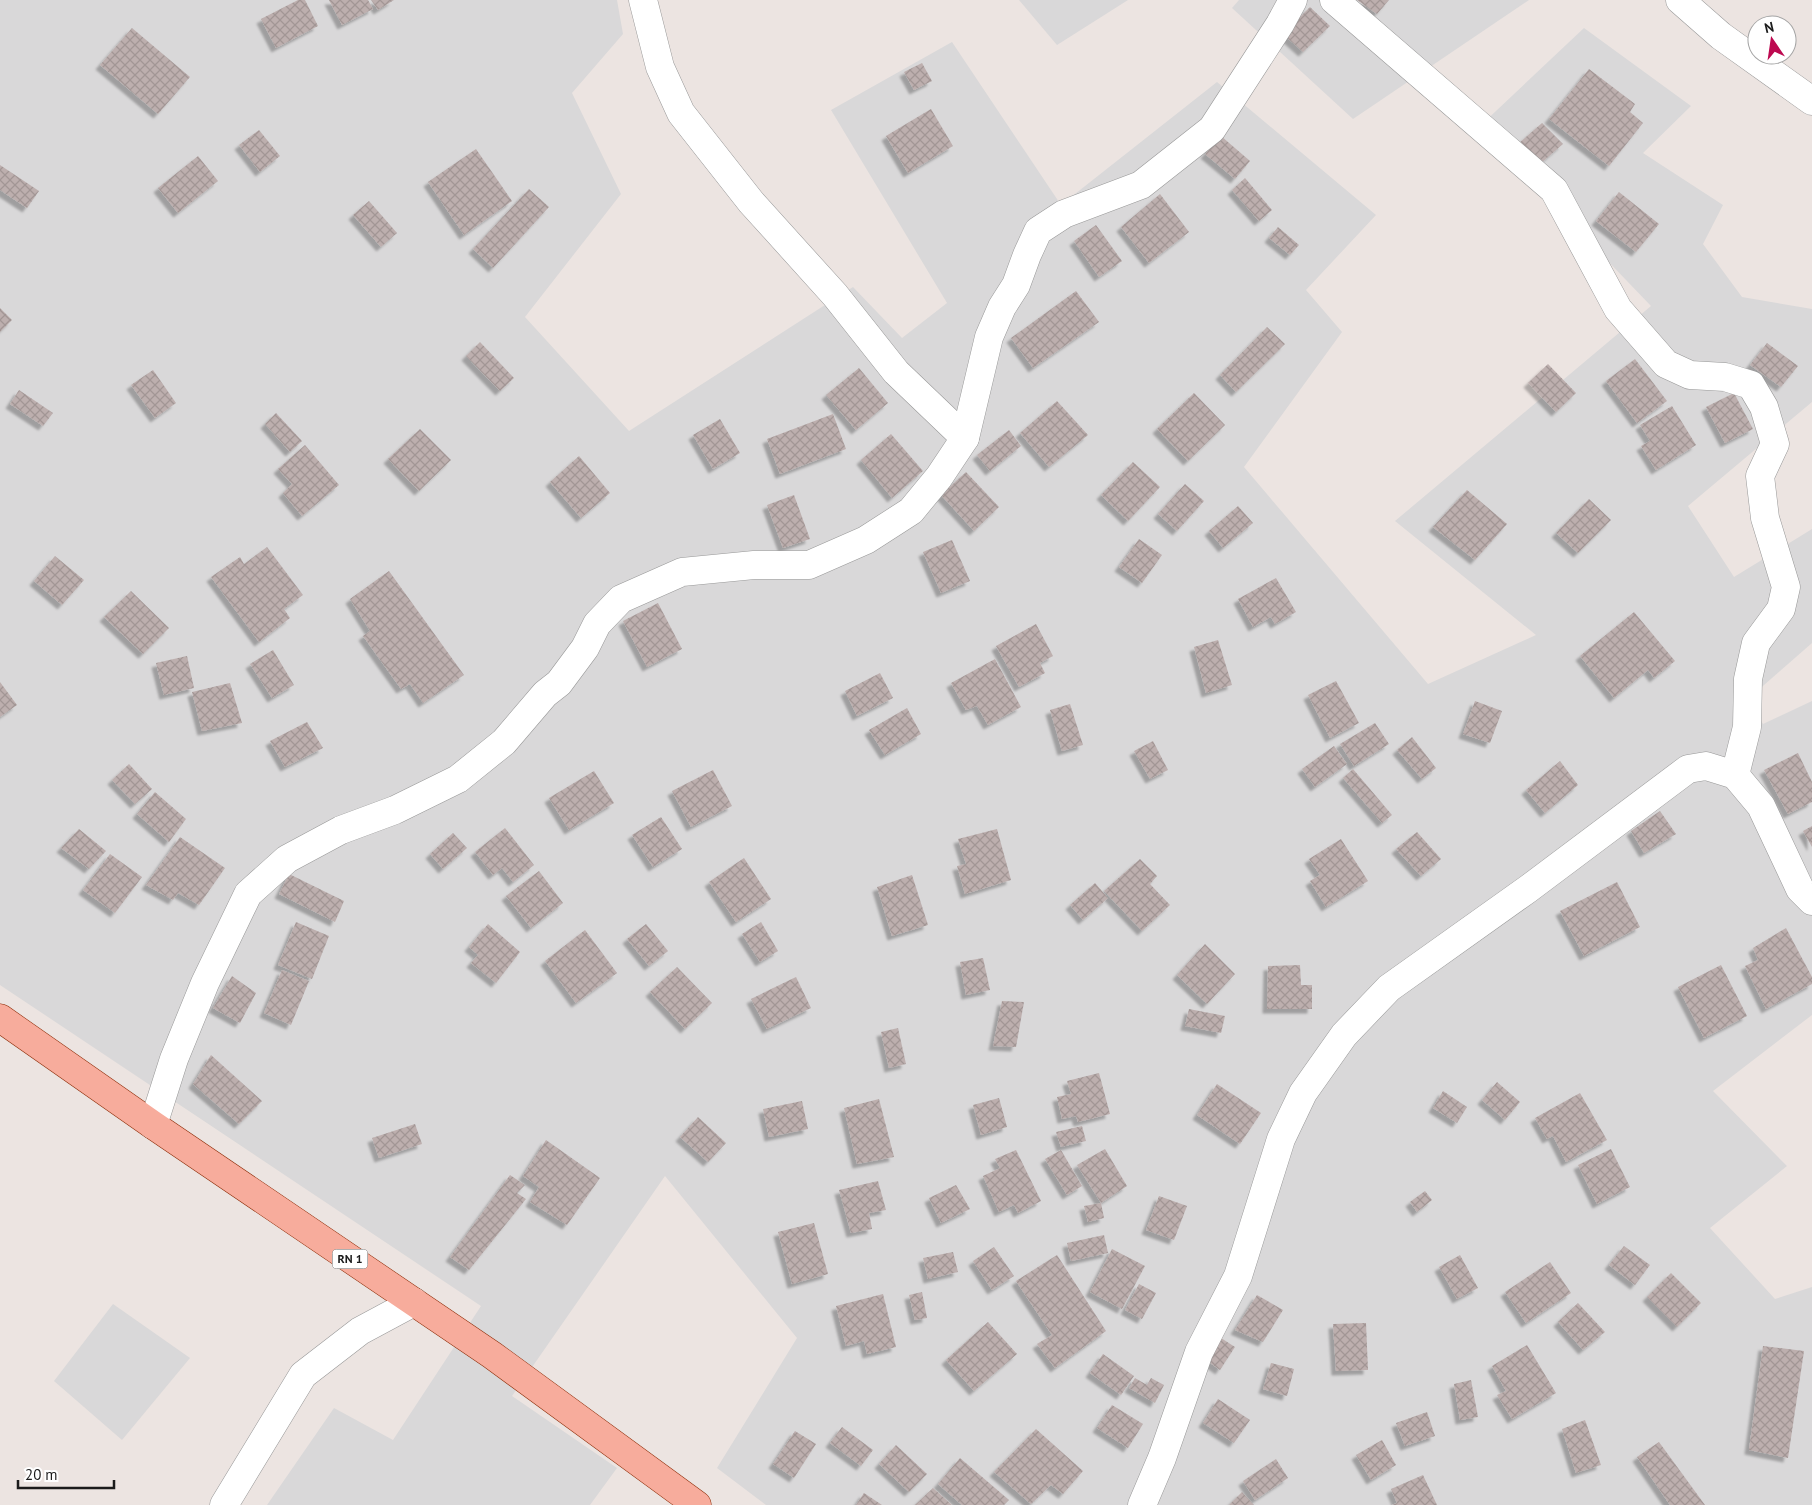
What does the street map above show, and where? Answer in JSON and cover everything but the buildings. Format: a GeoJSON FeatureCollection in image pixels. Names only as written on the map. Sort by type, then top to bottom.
{"type":"FeatureCollection","features":[{"type":"Feature","properties":{"kind":"main road","name":"RN 1"},"geometry":{"type":"LineString","coordinates":[[0,1018],[153,1125],[492,1355],[697,1505]]}},
{"type":"Feature","properties":{"kind":"street"},"geometry":{"type":"LineString","coordinates":[[642,0],[660,67],[682,113],[751,202],[835,295],[896,372],[965,438]]}},
{"type":"Feature","properties":{"kind":"street"},"geometry":{"type":"LineString","coordinates":[[153,1125],[174,1058],[205,983],[248,894],[287,858],[341,830],[395,810],[458,779],[504,742],[545,694],[560,683],[585,648],[597,624],[621,599],[682,572],[754,565],[809,565],[866,540],[912,511],[965,438],[990,337],[1002,307],[1016,284],[1038,231],[1064,214],[1141,185],[1212,129],[1280,24],[1293,0]]}},
{"type":"Feature","properties":{"kind":"street"},"geometry":{"type":"LineString","coordinates":[[1334,0],[1554,190],[1618,309],[1666,364],[1690,375],[1725,377],[1750,385],[1764,407],[1774,444],[1760,476],[1765,518],[1786,587],[1781,608],[1756,643],[1748,679],[1747,727],[1735,775]]}},
{"type":"Feature","properties":{"kind":"street"},"geometry":{"type":"LineString","coordinates":[[1680,0],[1721,36],[1812,101]]}},
{"type":"Feature","properties":{"kind":"street"},"geometry":{"type":"LineString","coordinates":[[1142,1505],[1162,1458],[1199,1352],[1238,1276],[1281,1139],[1303,1093],[1344,1035],[1389,988],[1528,889],[1688,769],[1706,766],[1735,775],[1761,806],[1800,888],[1812,901]]}},
{"type":"Feature","properties":{"kind":"street"},"geometry":{"type":"LineString","coordinates":[[224,1505],[303,1375],[360,1331],[414,1302]]}},
{"type":"Feature","properties":{"kind":"shaded area"},"geometry":{"type":"Polygon","coordinates":[[[0,0],[617,0],[623,34],[572,93],[621,194],[525,317],[629,431],[853,287],[902,338],[947,303],[831,110],[952,42],[1061,205],[1217,82],[1376,215],[1306,290],[1342,332],[1244,467],[1428,684],[1536,635],[1395,521],[1651,306],[1479,127],[1584,28],[1691,106],[1643,153],[1723,205],[1703,244],[1742,297],[1812,309],[1812,402],[1688,506],[1734,577],[1812,529],[1812,643],[1748,699],[1763,724],[1812,701],[1812,1015],[1713,1091],[1787,1166],[1710,1228],[1775,1299],[1812,1287],[1812,1505],[766,1505],[717,1468],[797,1338],[665,1176],[512,1396],[617,1468],[590,1505],[267,1505],[334,1408],[393,1440],[481,1306],[0,985],[0,0]]]}},
{"type":"Feature","properties":{"kind":"shaded area"},"geometry":{"type":"Polygon","coordinates":[[[1019,0],[1128,0],[1057,45],[1019,0]]]}},
{"type":"Feature","properties":{"kind":"shaded area"},"geometry":{"type":"Polygon","coordinates":[[[1239,0],[1529,0],[1353,119],[1232,8],[1239,0]]]}},
{"type":"Feature","properties":{"kind":"shaded area"},"geometry":{"type":"Polygon","coordinates":[[[113,1304],[190,1358],[122,1440],[54,1381],[113,1304]]]}}]}
